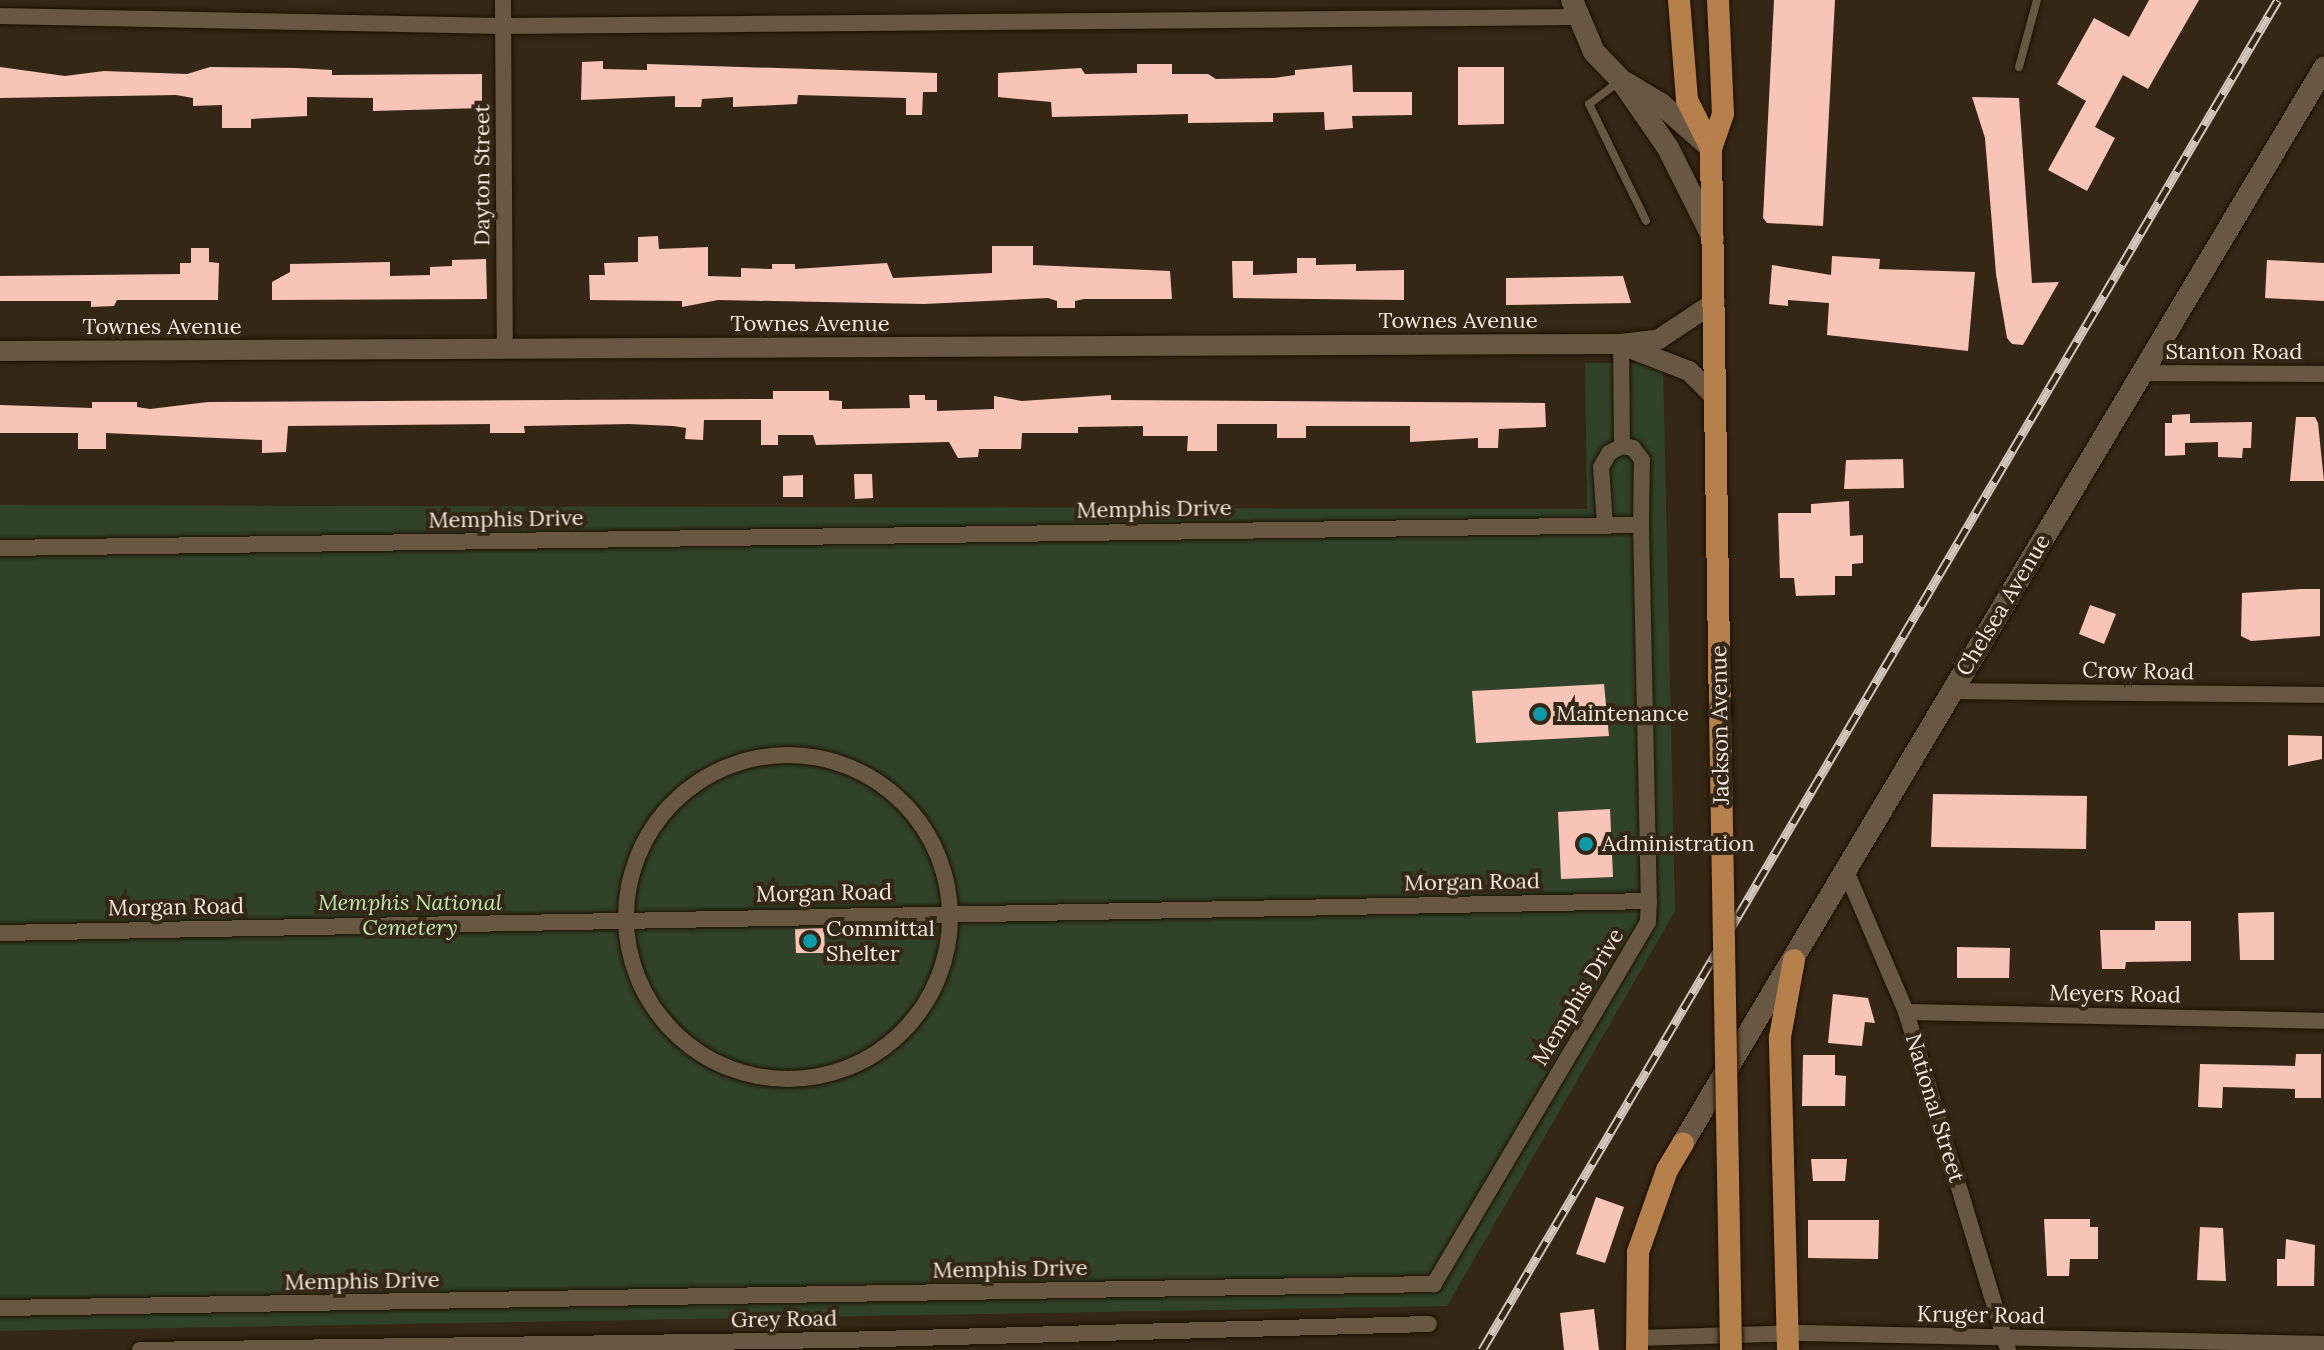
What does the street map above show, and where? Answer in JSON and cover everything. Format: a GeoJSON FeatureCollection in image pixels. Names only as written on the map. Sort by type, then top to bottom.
{"type":"FeatureCollection","features":[{"type":"Feature","properties":{"kind":"main road","name":"Jackson Avenue"},"geometry":{"type":"LineString","coordinates":[[1679,0],[1687,100],[1711,148]]}},
{"type":"Feature","properties":{"kind":"main road","name":"Jackson Avenue"},"geometry":{"type":"LineString","coordinates":[[1718,0],[1723,114],[1711,148],[1731,1350]]}},
{"type":"Feature","properties":{"kind":"main road"},"geometry":{"type":"LineString","coordinates":[[1574,8],[1594,52],[1621,80],[1668,148],[1713,238]]}},
{"type":"Feature","properties":{"kind":"main road","name":"Chelsea Avenue"},"geometry":{"type":"LineString","coordinates":[[1637,1344],[1638,1252],[1667,1170],[2324,68]]}},
{"type":"Feature","properties":{"kind":"main road"},"geometry":{"type":"LineString","coordinates":[[1621,80],[1661,104],[1711,148]]}},
{"type":"Feature","properties":{"kind":"main road"},"geometry":{"type":"LineString","coordinates":[[1788,1342],[1780,1037],[1794,960]]}},
{"type":"Feature","properties":{"kind":"street","name":"Dayton Street"},"geometry":{"type":"LineString","coordinates":[[503,0],[505,350]]}},
{"type":"Feature","properties":{"kind":"street"},"geometry":{"type":"LineString","coordinates":[[0,16],[503,26],[1574,8]]}},
{"type":"Feature","properties":{"kind":"street","name":"Townes Avenue"},"geometry":{"type":"LineString","coordinates":[[0,351],[1621,344],[1659,339],[1715,302]]}},
{"type":"Feature","properties":{"kind":"street"},"geometry":{"type":"LineString","coordinates":[[1621,344],[1622,446]]}},
{"type":"Feature","properties":{"kind":"street","name":"Townes Avenue"},"geometry":{"type":"LineString","coordinates":[[1621,344],[1689,371],[1715,397]]}},
{"type":"Feature","properties":{"kind":"street","name":"Stanton Road"},"geometry":{"type":"LineString","coordinates":[[2143,373],[2324,374]]}},
{"type":"Feature","properties":{"kind":"street"},"geometry":{"type":"LineString","coordinates":[[1605,525],[1601,467],[1609,453],[1622,446],[1633,448],[1642,460],[1641,525]]}},
{"type":"Feature","properties":{"kind":"street","name":"Memphis Drive"},"geometry":{"type":"LineString","coordinates":[[0,548],[1641,525],[1649,901],[1648,922],[1434,1284],[0,1308]]}},
{"type":"Feature","properties":{"kind":"street","name":"Crow Road"},"geometry":{"type":"LineString","coordinates":[[1951,691],[2324,695]]}},
{"type":"Feature","properties":{"kind":"street"},"geometry":{"type":"LineString","coordinates":[[813,755],[867,773],[911,808],[940,857],[951,912],[945,963],[923,1010],[896,1038],[842,1072],[791,1081],[739,1074],[684,1042],[656,1015],[632,970],[623,919],[633,863],[661,814],[704,777],[771,756],[813,755]]}},
{"type":"Feature","properties":{"kind":"street","name":"National Street"},"geometry":{"type":"LineString","coordinates":[[1846,871],[1906,1012],[2007,1344]]}},
{"type":"Feature","properties":{"kind":"street","name":"Morgan Road"},"geometry":{"type":"LineString","coordinates":[[0,933],[951,912],[1649,901]]}},
{"type":"Feature","properties":{"kind":"street","name":"Meyers Road"},"geometry":{"type":"LineString","coordinates":[[1906,1012],[2324,1021]]}},
{"type":"Feature","properties":{"kind":"street","name":"Grey Road"},"geometry":{"type":"LineString","coordinates":[[140,1350],[841,1345],[1429,1324]]}},
{"type":"Feature","properties":{"kind":"street","name":"Kruger Road"},"geometry":{"type":"LineString","coordinates":[[1637,1344],[2324,1344]]}},
{"type":"Feature","properties":{"kind":"lane"},"geometry":{"type":"LineString","coordinates":[[2019,67],[2037,0]]}},
{"type":"Feature","properties":{"kind":"lane"},"geometry":{"type":"LineString","coordinates":[[1621,80],[1589,104],[1646,221]]}},
{"type":"Feature","properties":{"kind":"green space","name":"Memphis National Cemetery"},"geometry":{"type":"Polygon","coordinates":[[[1585,363],[1663,363],[1675,911],[1447,1306],[0,1331],[0,505],[1587,509],[1585,363]]]}},
{"type":"Feature","properties":{"kind":"building"},"geometry":{"type":"Polygon","coordinates":[[[1774,0],[1835,0],[1823,226],[1767,223],[1763,218],[1774,0]]]}},
{"type":"Feature","properties":{"kind":"building"},"geometry":{"type":"Polygon","coordinates":[[[2149,0],[2199,0],[2148,89],[2123,75],[2095,127],[2115,138],[2087,191],[2048,170],[2086,101],[2057,84],[2094,18],[2129,37],[2149,0]]]}},
{"type":"Feature","properties":{"kind":"building"},"geometry":{"type":"Polygon","coordinates":[[[603,61],[603,69],[647,70],[647,64],[937,73],[937,92],[923,92],[922,115],[906,115],[906,98],[798,95],[797,104],[733,107],[733,97],[702,99],[701,107],[675,107],[675,96],[581,100],[582,62],[603,61]]]}},
{"type":"Feature","properties":{"kind":"building"},"geometry":{"type":"Polygon","coordinates":[[[1137,64],[1172,64],[1172,74],[1208,74],[1216,79],[1274,78],[1295,75],[1295,70],[1352,65],[1353,92],[1412,92],[1412,115],[1352,116],[1353,128],[1325,130],[1324,112],[1273,113],[1273,122],[1188,123],[1188,114],[1052,117],[1051,102],[998,97],[998,73],[1081,68],[1085,74],[1137,73],[1137,64]]]}},
{"type":"Feature","properties":{"kind":"building"},"geometry":{"type":"Polygon","coordinates":[[[0,67],[65,76],[104,71],[187,74],[210,67],[332,70],[332,75],[482,74],[482,108],[373,111],[373,98],[307,97],[307,116],[251,119],[251,128],[222,128],[222,105],[193,106],[193,98],[176,95],[0,98],[0,67]]]}},
{"type":"Feature","properties":{"kind":"building"},"geometry":{"type":"Polygon","coordinates":[[[1458,67],[1504,67],[1504,124],[1458,125],[1458,67]]]}},
{"type":"Feature","properties":{"kind":"building"},"geometry":{"type":"Polygon","coordinates":[[[1972,97],[2019,98],[2032,283],[2059,282],[2023,345],[2012,344],[2007,338],[1996,274],[1985,138],[1972,97]]]}},
{"type":"Feature","properties":{"kind":"building"},"geometry":{"type":"Polygon","coordinates":[[[658,236],[659,249],[708,247],[708,276],[741,277],[741,268],[772,269],[772,264],[795,264],[795,269],[887,263],[893,278],[992,273],[992,246],[1033,246],[1033,265],[1170,271],[1172,299],[1084,299],[1075,301],[1075,308],[1057,308],[1057,301],[1048,298],[924,304],[718,300],[682,307],[682,301],[590,300],[589,275],[605,275],[604,263],[638,262],[638,237],[658,236]]]}},
{"type":"Feature","properties":{"kind":"building"},"geometry":{"type":"Polygon","coordinates":[[[191,248],[209,248],[209,262],[219,263],[218,300],[117,300],[114,306],[91,307],[91,301],[0,301],[0,276],[180,274],[180,263],[191,263],[191,248]]]}},
{"type":"Feature","properties":{"kind":"building"},"geometry":{"type":"Polygon","coordinates":[[[1832,256],[1880,259],[1879,269],[1975,272],[1968,351],[1827,335],[1829,303],[1788,300],[1788,306],[1769,304],[1772,265],[1831,275],[1832,256]]]}},
{"type":"Feature","properties":{"kind":"building"},"geometry":{"type":"Polygon","coordinates":[[[1297,258],[1316,258],[1316,265],[1356,264],[1356,271],[1404,270],[1404,300],[1233,298],[1232,261],[1253,261],[1253,275],[1297,273],[1297,258]]]}},
{"type":"Feature","properties":{"kind":"building"},"geometry":{"type":"Polygon","coordinates":[[[486,259],[487,299],[272,300],[272,282],[290,272],[290,264],[390,262],[390,276],[430,275],[430,267],[452,266],[452,260],[486,259]]]}},
{"type":"Feature","properties":{"kind":"building"},"geometry":{"type":"Polygon","coordinates":[[[2267,260],[2324,263],[2324,301],[2265,298],[2267,260]]]}},
{"type":"Feature","properties":{"kind":"building"},"geometry":{"type":"Polygon","coordinates":[[[1623,276],[1631,303],[1506,305],[1506,278],[1623,276]]]}},
{"type":"Feature","properties":{"kind":"building"},"geometry":{"type":"Polygon","coordinates":[[[773,391],[829,391],[829,400],[842,401],[842,409],[910,408],[909,395],[925,395],[925,400],[937,400],[937,411],[994,409],[994,396],[1022,401],[1111,395],[1111,400],[1545,403],[1546,427],[1499,429],[1498,448],[1478,448],[1478,438],[1410,442],[1410,426],[1306,426],[1306,438],[1277,438],[1277,424],[1217,424],[1217,451],[1187,451],[1188,436],[1143,436],[1143,426],[1078,427],[1078,433],[1022,433],[1021,449],[979,449],[978,457],[958,458],[949,442],[816,445],[813,435],[778,435],[778,445],[761,445],[761,420],[704,420],[703,440],[685,439],[686,428],[629,424],[524,426],[525,433],[490,433],[490,424],[288,426],[286,452],[262,453],[262,440],[106,433],[106,449],[78,449],[78,433],[0,433],[0,405],[92,408],[92,402],[137,402],[137,407],[150,409],[208,402],[773,399],[773,391]]]}},
{"type":"Feature","properties":{"kind":"building"},"geometry":{"type":"Polygon","coordinates":[[[2190,414],[2190,423],[2252,422],[2251,448],[2243,448],[2242,458],[2218,457],[2218,442],[2185,443],[2185,455],[2165,456],[2165,423],[2172,423],[2172,415],[2190,414]]]}},
{"type":"Feature","properties":{"kind":"building"},"geometry":{"type":"Polygon","coordinates":[[[2296,417],[2315,417],[2318,423],[2324,481],[2290,481],[2296,417]]]}},
{"type":"Feature","properties":{"kind":"building"},"geometry":{"type":"Polygon","coordinates":[[[1903,459],[1904,488],[1844,489],[1846,460],[1903,459]]]}},
{"type":"Feature","properties":{"kind":"building"},"geometry":{"type":"Polygon","coordinates":[[[854,474],[872,474],[873,498],[855,499],[854,474]]]}},
{"type":"Feature","properties":{"kind":"building"},"geometry":{"type":"Polygon","coordinates":[[[803,475],[803,497],[783,497],[783,476],[803,475]]]}},
{"type":"Feature","properties":{"kind":"building"},"geometry":{"type":"Polygon","coordinates":[[[1849,501],[1850,536],[1863,535],[1863,563],[1852,564],[1852,576],[1835,576],[1835,595],[1796,596],[1794,578],[1780,578],[1778,513],[1811,513],[1811,504],[1849,501]]]}},
{"type":"Feature","properties":{"kind":"building"},"geometry":{"type":"Polygon","coordinates":[[[2320,589],[2320,636],[2251,641],[2241,636],[2242,593],[2320,589]]]}},
{"type":"Feature","properties":{"kind":"building"},"geometry":{"type":"Polygon","coordinates":[[[2090,605],[2116,614],[2104,644],[2079,634],[2090,605]]]}},
{"type":"Feature","properties":{"kind":"building","name":"Maintenance"},"geometry":{"type":"Polygon","coordinates":[[[1604,684],[1609,736],[1476,743],[1472,691],[1604,684]]]}},
{"type":"Feature","properties":{"kind":"building"},"geometry":{"type":"Polygon","coordinates":[[[2288,735],[2322,736],[2322,759],[2288,766],[2288,735]]]}},
{"type":"Feature","properties":{"kind":"building"},"geometry":{"type":"Polygon","coordinates":[[[1933,794],[2087,796],[2086,849],[1931,847],[1933,794]]]}},
{"type":"Feature","properties":{"kind":"building","name":"Administration"},"geometry":{"type":"Polygon","coordinates":[[[1610,809],[1613,877],[1561,879],[1558,812],[1610,809]]]}},
{"type":"Feature","properties":{"kind":"building"},"geometry":{"type":"Polygon","coordinates":[[[2274,912],[2274,960],[2240,960],[2238,913],[2274,912]]]}},
{"type":"Feature","properties":{"kind":"building"},"geometry":{"type":"Polygon","coordinates":[[[2155,921],[2191,921],[2191,961],[2126,962],[2125,969],[2102,969],[2100,930],[2155,930],[2155,921]]]}},
{"type":"Feature","properties":{"kind":"building","name":"Committal Shelter"},"geometry":{"type":"Polygon","coordinates":[[[824,928],[825,953],[796,953],[795,929],[824,928]]]}},
{"type":"Feature","properties":{"kind":"building"},"geometry":{"type":"Polygon","coordinates":[[[1957,947],[2010,948],[2009,978],[1957,978],[1957,947]]]}},
{"type":"Feature","properties":{"kind":"building"},"geometry":{"type":"Polygon","coordinates":[[[1833,994],[1868,998],[1875,1023],[1865,1022],[1862,1046],[1828,1043],[1833,994]]]}},
{"type":"Feature","properties":{"kind":"building"},"geometry":{"type":"Polygon","coordinates":[[[2296,1054],[2321,1054],[2321,1098],[2295,1098],[2295,1089],[2223,1087],[2222,1108],[2198,1107],[2200,1064],[2295,1066],[2296,1054]]]}},
{"type":"Feature","properties":{"kind":"building"},"geometry":{"type":"Polygon","coordinates":[[[1803,1055],[1835,1055],[1835,1075],[1846,1076],[1845,1106],[1802,1106],[1803,1055]]]}},
{"type":"Feature","properties":{"kind":"building"},"geometry":{"type":"Polygon","coordinates":[[[1811,1159],[1847,1159],[1845,1181],[1813,1181],[1811,1159]]]}},
{"type":"Feature","properties":{"kind":"building"},"geometry":{"type":"Polygon","coordinates":[[[1596,1197],[1624,1207],[1605,1263],[1576,1254],[1596,1197]]]}},
{"type":"Feature","properties":{"kind":"building"},"geometry":{"type":"Polygon","coordinates":[[[2044,1219],[2090,1219],[2090,1227],[2098,1227],[2098,1259],[2070,1259],[2069,1276],[2047,1276],[2044,1219]]]}},
{"type":"Feature","properties":{"kind":"building"},"geometry":{"type":"Polygon","coordinates":[[[1808,1220],[1879,1220],[1878,1259],[1808,1258],[1808,1220]]]}},
{"type":"Feature","properties":{"kind":"building"},"geometry":{"type":"Polygon","coordinates":[[[2200,1227],[2223,1228],[2226,1281],[2197,1280],[2200,1227]]]}},
{"type":"Feature","properties":{"kind":"building"},"geometry":{"type":"Polygon","coordinates":[[[2286,1239],[2315,1245],[2314,1286],[2277,1286],[2277,1259],[2285,1259],[2286,1239]]]}},
{"type":"Feature","properties":{"kind":"building"},"geometry":{"type":"Polygon","coordinates":[[[1594,1309],[1599,1350],[1564,1350],[1560,1313],[1594,1309]]]}},
{"type":"Feature","properties":{"kind":"railway"},"geometry":{"type":"LineString","coordinates":[[1482,1350],[2278,0]]}},
{"type":"Feature","properties":{"kind":"place","name":"Maintenance"},"geometry":{"type":"Point","coordinates":[1540,714]}},
{"type":"Feature","properties":{"kind":"place","name":"Administration"},"geometry":{"type":"Point","coordinates":[1586,844]}},
{"type":"Feature","properties":{"kind":"place","name":"Committal Shelter"},"geometry":{"type":"Point","coordinates":[810,941]}}]}
